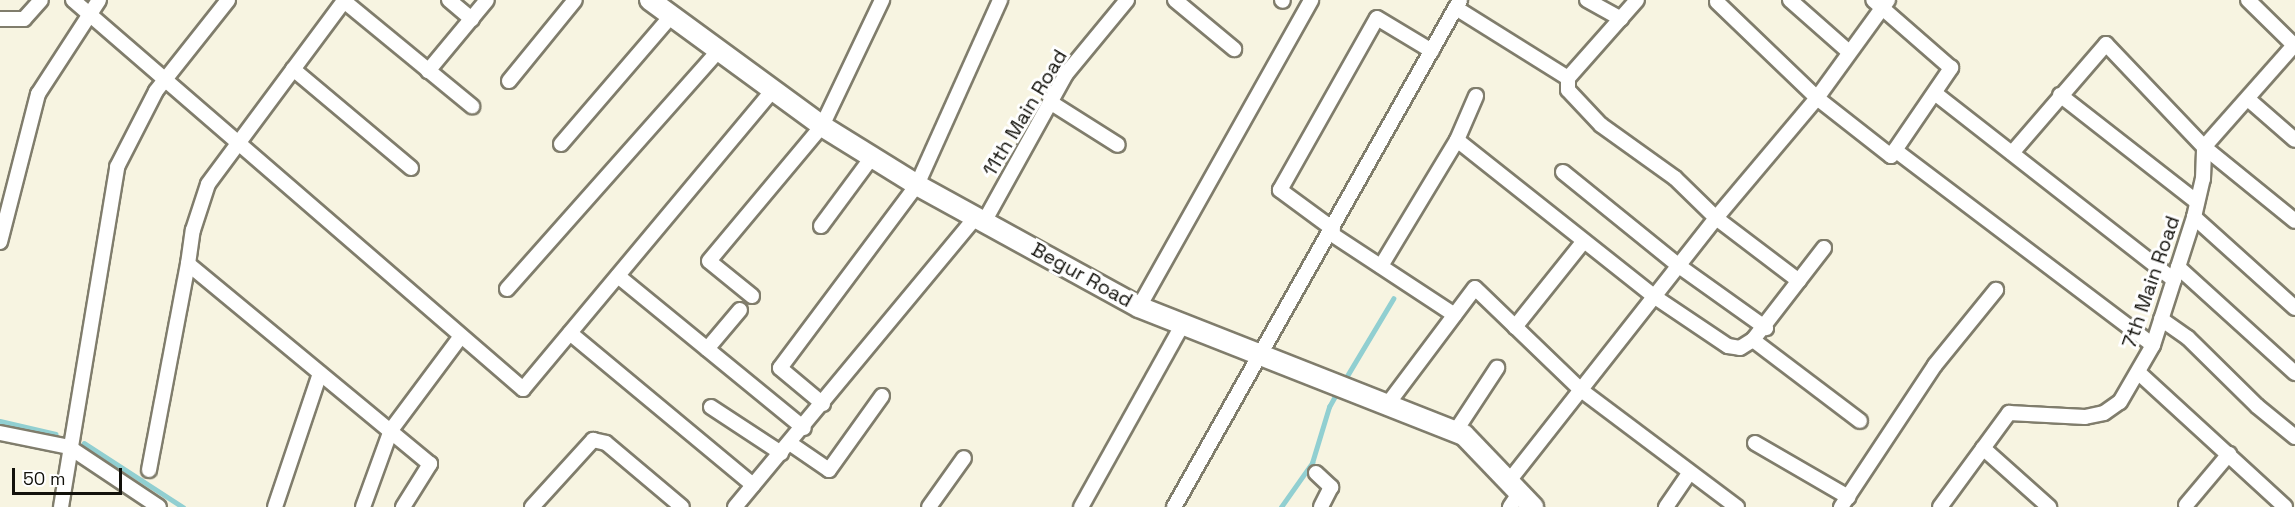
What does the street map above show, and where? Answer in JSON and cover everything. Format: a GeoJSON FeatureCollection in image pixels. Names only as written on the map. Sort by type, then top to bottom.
{"type":"FeatureCollection","features":[{"type":"Feature","properties":{"kind":"main road","name":"Begur Road"},"geometry":{"type":"LineString","coordinates":[[650,0],[822,126],[917,184],[1139,307],[1464,435],[1518,497]]}},
{"type":"Feature","properties":{"kind":"street"},"geometry":{"type":"LineString","coordinates":[[0,19],[24,19],[41,0]]}},
{"type":"Feature","properties":{"kind":"street"},"geometry":{"type":"LineString","coordinates":[[73,0],[523,389],[773,90]]}},
{"type":"Feature","properties":{"kind":"street"},"geometry":{"type":"LineString","coordinates":[[1,235],[38,94],[88,13],[99,0]]}},
{"type":"Feature","properties":{"kind":"street"},"geometry":{"type":"LineString","coordinates":[[61,507],[69,447],[117,167],[164,81],[228,0]]}},
{"type":"Feature","properties":{"kind":"street"},"geometry":{"type":"LineString","coordinates":[[449,0],[472,19]]}},
{"type":"Feature","properties":{"kind":"street"},"geometry":{"type":"LineString","coordinates":[[428,71],[487,0]]}},
{"type":"Feature","properties":{"kind":"street"},"geometry":{"type":"LineString","coordinates":[[509,81],[575,0]]}},
{"type":"Feature","properties":{"kind":"street"},"geometry":{"type":"LineString","coordinates":[[752,296],[710,261],[822,126],[882,0]]}},
{"type":"Feature","properties":{"kind":"street"},"geometry":{"type":"LineString","coordinates":[[823,404],[780,368],[917,184],[1000,0]]}},
{"type":"Feature","properties":{"kind":"street","name":"11th Main Road"},"geometry":{"type":"LineString","coordinates":[[735,507],[980,219],[1066,74],[1127,0]]}},
{"type":"Feature","properties":{"kind":"street"},"geometry":{"type":"LineString","coordinates":[[1174,0],[1234,49]]}},
{"type":"Feature","properties":{"kind":"street"},"geometry":{"type":"LineString","coordinates":[[1139,307],[1311,0]]}},
{"type":"Feature","properties":{"kind":"street"},"geometry":{"type":"LineString","coordinates":[[1587,0],[1621,19]]}},
{"type":"Feature","properties":{"kind":"street"},"geometry":{"type":"LineString","coordinates":[[1636,0],[1568,78],[1568,90],[1601,125],[1675,178],[1716,218],[1799,281]]}},
{"type":"Feature","properties":{"kind":"street"},"geometry":{"type":"LineString","coordinates":[[1790,0],[1849,52]]}},
{"type":"Feature","properties":{"kind":"street"},"geometry":{"type":"LineString","coordinates":[[2204,147],[2295,45],[2248,0]]}},
{"type":"Feature","properties":{"kind":"street"},"geometry":{"type":"LineString","coordinates":[[149,470],[193,230],[208,184],[344,1],[472,106]]}},
{"type":"Feature","properties":{"kind":"street"},"geometry":{"type":"LineString","coordinates":[[1518,497],[1581,390],[1716,218],[1817,98],[1881,2],[1951,68],[1936,94],[1891,156],[1817,98],[1717,2]]}},
{"type":"Feature","properties":{"kind":"street"},"geometry":{"type":"LineString","coordinates":[[1174,507],[1262,356],[1458,4],[1568,78]]}},
{"type":"Feature","properties":{"kind":"street"},"geometry":{"type":"LineString","coordinates":[[561,144],[672,15]]}},
{"type":"Feature","properties":{"kind":"street"},"geometry":{"type":"LineString","coordinates":[[1432,51],[1377,18],[1280,190],[1332,231],[1455,315]]}},
{"type":"Feature","properties":{"kind":"street"},"geometry":{"type":"LineString","coordinates":[[2012,153],[2106,44],[2204,147],[2295,221]]}},
{"type":"Feature","properties":{"kind":"street"},"geometry":{"type":"LineString","coordinates":[[507,289],[717,51]]}},
{"type":"Feature","properties":{"kind":"street"},"geometry":{"type":"LineString","coordinates":[[293,69],[411,168]]}},
{"type":"Feature","properties":{"kind":"street"},"geometry":{"type":"LineString","coordinates":[[1936,94],[2012,153],[2176,273],[2295,373]]}},
{"type":"Feature","properties":{"kind":"street"},"geometry":{"type":"LineString","coordinates":[[2060,95],[2197,202]]}},
{"type":"Feature","properties":{"kind":"street"},"geometry":{"type":"LineString","coordinates":[[1381,266],[1457,140],[1476,96]]}},
{"type":"Feature","properties":{"kind":"street"},"geometry":{"type":"LineString","coordinates":[[2248,99],[2295,140]]}},
{"type":"Feature","properties":{"kind":"street"},"geometry":{"type":"LineString","coordinates":[[1050,102],[1118,145]]}},
{"type":"Feature","properties":{"kind":"street"},"geometry":{"type":"LineString","coordinates":[[1457,140],[1655,297],[1728,346],[1740,348],[1766,328],[1824,248]]}},
{"type":"Feature","properties":{"kind":"street","name":"7th Main Road"},"geometry":{"type":"LineString","coordinates":[[1940,507],[2009,413],[2064,417],[2104,413],[2120,402],[2139,373],[2153,345],[2194,217],[2204,147]]}},
{"type":"Feature","properties":{"kind":"street"},"geometry":{"type":"LineString","coordinates":[[1895,150],[2153,345]]}},
{"type":"Feature","properties":{"kind":"street"},"geometry":{"type":"LineString","coordinates":[[821,226],[872,157]]}},
{"type":"Feature","properties":{"kind":"street"},"geometry":{"type":"LineString","coordinates":[[1563,172],[1679,266],[1766,328]]}},
{"type":"Feature","properties":{"kind":"street"},"geometry":{"type":"LineString","coordinates":[[2194,217],[2295,308]]}},
{"type":"Feature","properties":{"kind":"street"},"geometry":{"type":"LineString","coordinates":[[1515,327],[1584,241]]}},
{"type":"Feature","properties":{"kind":"street"},"geometry":{"type":"LineString","coordinates":[[188,264],[430,464],[403,507]]}},
{"type":"Feature","properties":{"kind":"street"},"geometry":{"type":"LineString","coordinates":[[618,276],[804,428]]}},
{"type":"Feature","properties":{"kind":"street"},"geometry":{"type":"LineString","coordinates":[[1387,405],[1475,288],[1581,390],[1734,506]]}},
{"type":"Feature","properties":{"kind":"street"},"geometry":{"type":"LineString","coordinates":[[1755,443],[1845,502],[1935,365],[1996,290]]}},
{"type":"Feature","properties":{"kind":"street"},"geometry":{"type":"LineString","coordinates":[[707,349],[740,310]]}},
{"type":"Feature","properties":{"kind":"street"},"geometry":{"type":"LineString","coordinates":[[2161,319],[2188,338],[2257,406],[2295,437]]}},
{"type":"Feature","properties":{"kind":"street"},"geometry":{"type":"LineString","coordinates":[[1081,507],[1183,324]]}},
{"type":"Feature","properties":{"kind":"street"},"geometry":{"type":"LineString","coordinates":[[570,333],[753,485]]}},
{"type":"Feature","properties":{"kind":"street"},"geometry":{"type":"LineString","coordinates":[[363,507],[391,430],[461,336]]}},
{"type":"Feature","properties":{"kind":"street"},"geometry":{"type":"LineString","coordinates":[[1753,340],[1860,421]]}},
{"type":"Feature","properties":{"kind":"street"},"geometry":{"type":"LineString","coordinates":[[1455,432],[1497,368]]}},
{"type":"Feature","properties":{"kind":"street"},"geometry":{"type":"LineString","coordinates":[[275,507],[320,373]]}},
{"type":"Feature","properties":{"kind":"street"},"geometry":{"type":"LineString","coordinates":[[2139,373],[2285,507]]}},
{"type":"Feature","properties":{"kind":"street"},"geometry":{"type":"LineString","coordinates":[[711,407],[829,470],[882,396]]}},
{"type":"Feature","properties":{"kind":"street"},"geometry":{"type":"LineString","coordinates":[[0,434],[69,447],[159,507]]}},
{"type":"Feature","properties":{"kind":"street"},"geometry":{"type":"LineString","coordinates":[[532,507],[592,440],[606,443],[682,507]]}},
{"type":"Feature","properties":{"kind":"street"},"geometry":{"type":"LineString","coordinates":[[1983,448],[2049,507]]}},
{"type":"Feature","properties":{"kind":"street"},"geometry":{"type":"LineString","coordinates":[[2186,506],[2229,454]]}},
{"type":"Feature","properties":{"kind":"street"},"geometry":{"type":"LineString","coordinates":[[928,507],[964,458]]}},
{"type":"Feature","properties":{"kind":"street"},"geometry":{"type":"LineString","coordinates":[[1666,507],[1690,472]]}},
{"type":"Feature","properties":{"kind":"street"},"geometry":{"type":"LineString","coordinates":[[1316,473],[1331,487],[1321,507]]}},
{"type":"Feature","properties":{"kind":"waterway"},"geometry":{"type":"LineString","coordinates":[[1344,381],[1393,299]]}},
{"type":"Feature","properties":{"kind":"waterway"},"geometry":{"type":"LineString","coordinates":[[1281,507],[1312,463],[1329,407],[1338,391]]}},
{"type":"Feature","properties":{"kind":"waterway"},"geometry":{"type":"LineString","coordinates":[[0,421],[56,434]]}},
{"type":"Feature","properties":{"kind":"waterway"},"geometry":{"type":"LineString","coordinates":[[84,443],[183,507]]}}]}
